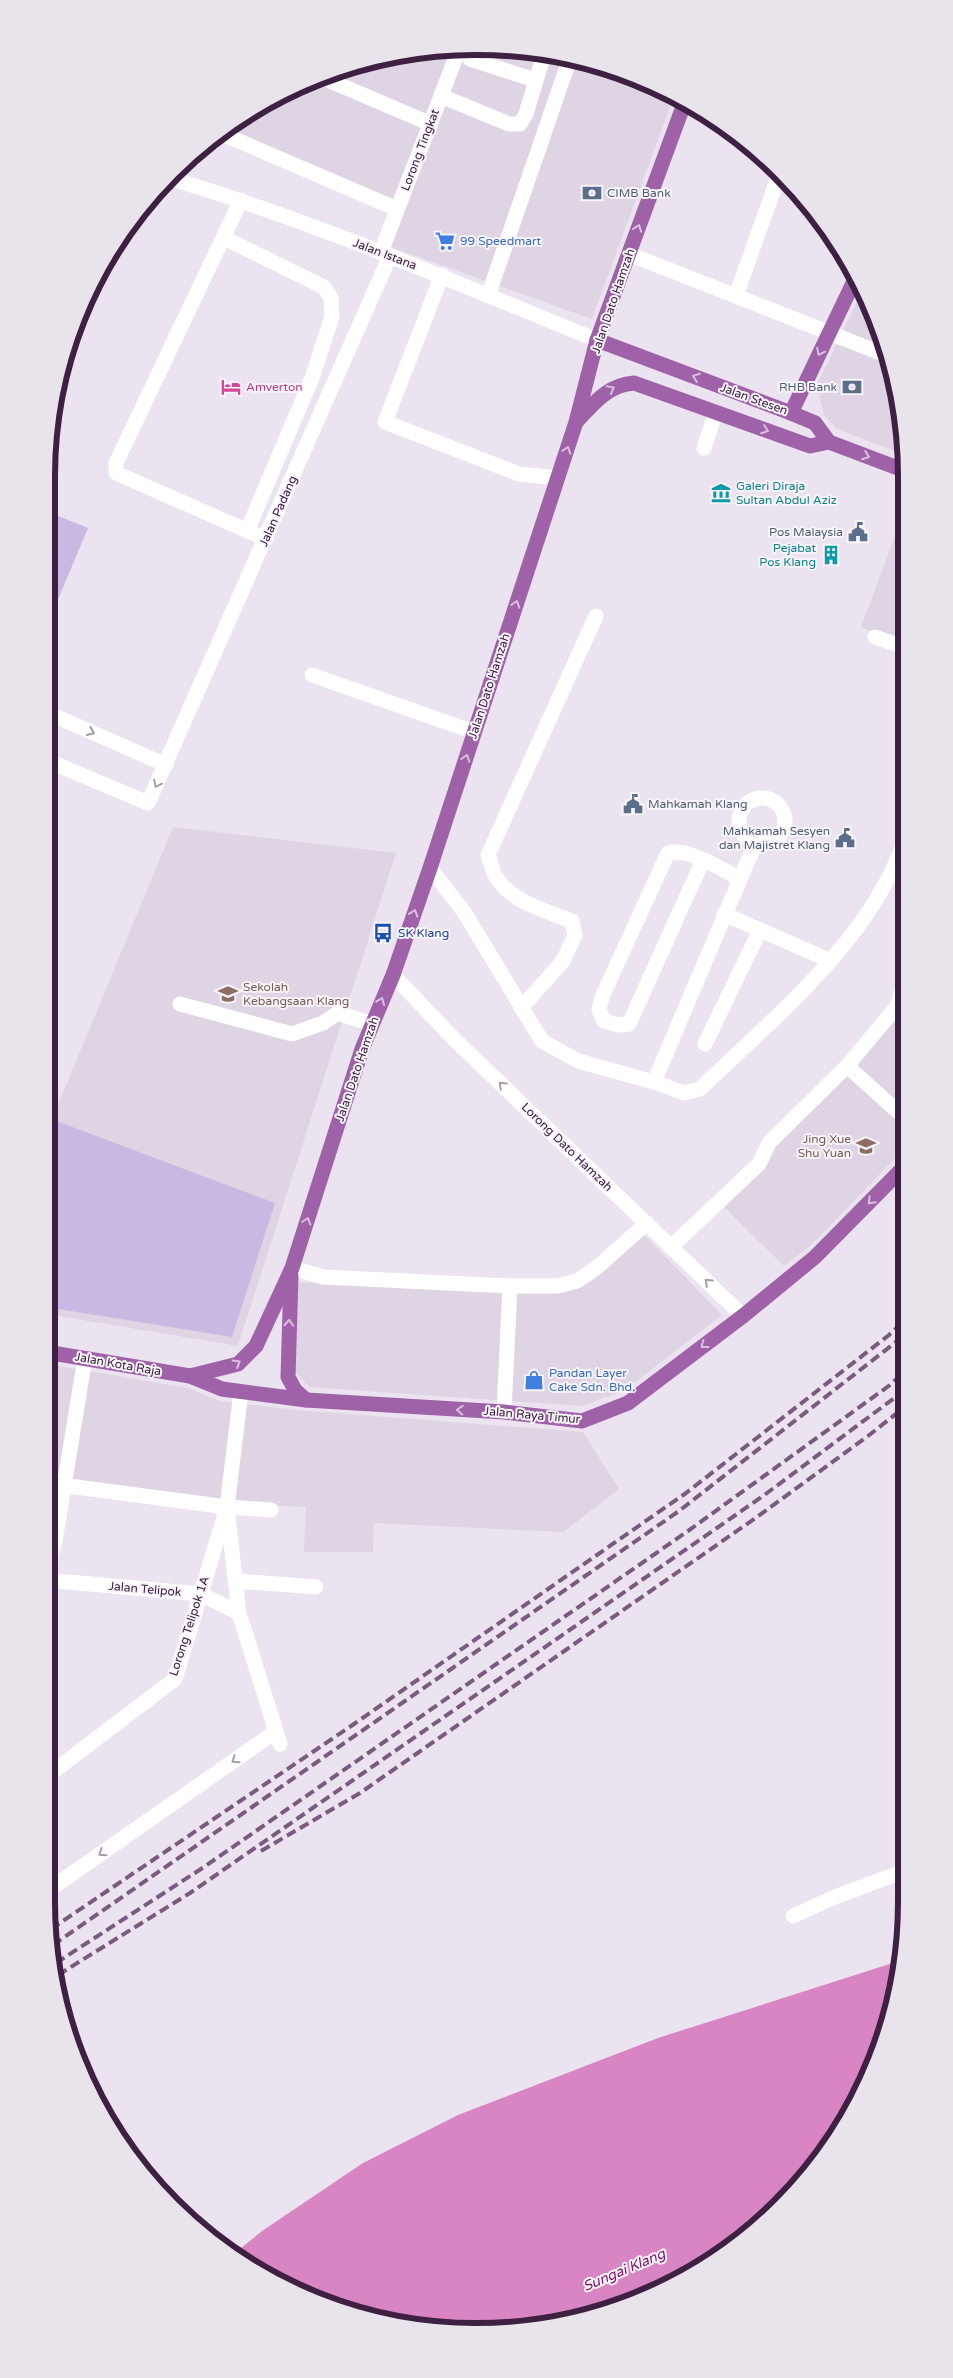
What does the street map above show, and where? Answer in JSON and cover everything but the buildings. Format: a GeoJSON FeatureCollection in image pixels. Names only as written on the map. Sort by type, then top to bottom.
{"type":"FeatureCollection","features":[{"type":"Feature","properties":{"kind":"main road","name":"Jalan Dato Hamzah"},"geometry":{"type":"LineString","coordinates":[[292,1268],[372,1024],[393,975],[430,868],[576,422],[597,340],[682,108]]}},
{"type":"Feature","properties":{"kind":"main road"},"geometry":{"type":"LineString","coordinates":[[791,412],[852,285]]}},
{"type":"Feature","properties":{"kind":"main road","name":"Jalan Stesen"},"geometry":{"type":"LineString","coordinates":[[597,340],[791,412],[815,423],[829,442]]}},
{"type":"Feature","properties":{"kind":"main road"},"geometry":{"type":"LineString","coordinates":[[576,422],[604,392],[620,384],[634,383],[810,446],[829,442],[898,468]]}},
{"type":"Feature","properties":{"kind":"main road","name":"Jalan Raya Timur"},"geometry":{"type":"LineString","coordinates":[[190,1376],[222,1389],[306,1400],[504,1412],[582,1421],[628,1403],[743,1316],[815,1257],[898,1173]]}},
{"type":"Feature","properties":{"kind":"main road"},"geometry":{"type":"LineString","coordinates":[[190,1376],[238,1364],[256,1346],[292,1268]]}},
{"type":"Feature","properties":{"kind":"main road"},"geometry":{"type":"LineString","coordinates":[[292,1268],[288,1377],[295,1390],[306,1400]]}},
{"type":"Feature","properties":{"kind":"main road","name":"Jalan Kota Raja"},"geometry":{"type":"LineString","coordinates":[[55,1353],[190,1376]]}},
{"type":"Feature","properties":{"kind":"street","name":"Lorong Tingkat"},"geometry":{"type":"LineString","coordinates":[[386,254],[397,209],[431,124],[440,96],[463,55]]}},
{"type":"Feature","properties":{"kind":"street"},"geometry":{"type":"LineString","coordinates":[[468,55],[535,80]]}},
{"type":"Feature","properties":{"kind":"street"},"geometry":{"type":"LineString","coordinates":[[440,96],[508,124],[520,124],[526,114],[542,60]]}},
{"type":"Feature","properties":{"kind":"street"},"geometry":{"type":"LineString","coordinates":[[488,296],[568,65]]}},
{"type":"Feature","properties":{"kind":"street"},"geometry":{"type":"LineString","coordinates":[[330,81],[431,124]]}},
{"type":"Feature","properties":{"kind":"street"},"geometry":{"type":"LineString","coordinates":[[228,136],[397,209]]}},
{"type":"Feature","properties":{"kind":"street","name":"Jalan Istana"},"geometry":{"type":"LineString","coordinates":[[176,180],[241,200],[442,275],[488,296],[597,340]]}},
{"type":"Feature","properties":{"kind":"street"},"geometry":{"type":"LineString","coordinates":[[736,296],[777,180]]}},
{"type":"Feature","properties":{"kind":"street"},"geometry":{"type":"LineString","coordinates":[[241,200],[116,463],[116,473],[266,539]]}},
{"type":"Feature","properties":{"kind":"street"},"geometry":{"type":"LineString","coordinates":[[224,238],[324,287],[331,298],[333,310],[312,378],[248,531]]}},
{"type":"Feature","properties":{"kind":"street","name":"Jalan Padang"},"geometry":{"type":"LineString","coordinates":[[55,764],[148,803],[266,539],[386,254]]}},
{"type":"Feature","properties":{"kind":"street"},"geometry":{"type":"LineString","coordinates":[[629,254],[880,353]]}},
{"type":"Feature","properties":{"kind":"street"},"geometry":{"type":"LineString","coordinates":[[442,275],[385,422],[519,474],[558,478]]}},
{"type":"Feature","properties":{"kind":"street"},"geometry":{"type":"LineString","coordinates":[[704,448],[716,412]]}},
{"type":"Feature","properties":{"kind":"street"},"geometry":{"type":"LineString","coordinates":[[521,1008],[563,961],[575,935],[572,921],[532,906],[506,890],[495,876],[488,855],[596,616]]}},
{"type":"Feature","properties":{"kind":"street"},"geometry":{"type":"LineString","coordinates":[[875,637],[898,645]]}},
{"type":"Feature","properties":{"kind":"street"},"geometry":{"type":"LineString","coordinates":[[312,675],[474,732]]}},
{"type":"Feature","properties":{"kind":"street"},"geometry":{"type":"LineString","coordinates":[[55,716],[166,765]]}},
{"type":"Feature","properties":{"kind":"street"},"geometry":{"type":"LineString","coordinates":[[654,1082],[754,844]]}},
{"type":"Feature","properties":{"kind":"street"},"geometry":{"type":"LineString","coordinates":[[704,860],[628,1024],[618,1025],[604,1021],[599,1009],[602,997],[668,852],[677,850],[704,860],[739,878]]}},
{"type":"Feature","properties":{"kind":"street"},"geometry":{"type":"LineString","coordinates":[[430,868],[464,912],[542,1041],[578,1062],[654,1082],[684,1093],[700,1089],[831,962],[876,900],[898,855]]}},
{"type":"Feature","properties":{"kind":"street"},"geometry":{"type":"LineString","coordinates":[[724,914],[831,962]]}},
{"type":"Feature","properties":{"kind":"street"},"geometry":{"type":"LineString","coordinates":[[704,1044],[760,930]]}},
{"type":"Feature","properties":{"kind":"street","name":"Lorong Dato Hamzah"},"geometry":{"type":"LineString","coordinates":[[393,975],[455,1040],[743,1316]]}},
{"type":"Feature","properties":{"kind":"street"},"geometry":{"type":"LineString","coordinates":[[180,1004],[292,1034],[323,1023],[338,1014],[372,1024]]}},
{"type":"Feature","properties":{"kind":"street"},"geometry":{"type":"LineString","coordinates":[[672,1246],[759,1164],[769,1142],[847,1066],[898,1005]]}},
{"type":"Feature","properties":{"kind":"street"},"geometry":{"type":"LineString","coordinates":[[847,1066],[898,1112]]}},
{"type":"Feature","properties":{"kind":"street"},"geometry":{"type":"LineString","coordinates":[[292,1268],[323,1277],[510,1286],[558,1286],[577,1280],[595,1269],[647,1223]]}},
{"type":"Feature","properties":{"kind":"street"},"geometry":{"type":"LineString","coordinates":[[504,1412],[510,1286]]}},
{"type":"Feature","properties":{"kind":"street"},"geometry":{"type":"LineString","coordinates":[[55,1541],[85,1358]]}},
{"type":"Feature","properties":{"kind":"street"},"geometry":{"type":"LineString","coordinates":[[55,1886],[278,1738],[239,1613],[227,1507],[241,1392]]}},
{"type":"Feature","properties":{"kind":"street"},"geometry":{"type":"LineString","coordinates":[[55,1485],[227,1507],[271,1510]]}},
{"type":"Feature","properties":{"kind":"street","name":"Lorong Telipok 1A"},"geometry":{"type":"LineString","coordinates":[[55,1769],[175,1679],[227,1507]]}},
{"type":"Feature","properties":{"kind":"street","name":"Jalan Telipok"},"geometry":{"type":"LineString","coordinates":[[55,1581],[201,1594],[239,1613]]}},
{"type":"Feature","properties":{"kind":"street"},"geometry":{"type":"LineString","coordinates":[[236,1581],[316,1587]]}},
{"type":"Feature","properties":{"kind":"street"},"geometry":{"type":"LineString","coordinates":[[793,1916],[898,1874]]}},
{"type":"Feature","properties":{"kind":"shaded area"},"geometry":{"type":"Polygon","coordinates":[[[449,56],[504,56],[559,63],[612,77],[672,103],[592,319],[391,247],[406,205],[228,136],[266,111],[290,98],[341,77],[394,63],[449,56]]]}},
{"type":"Feature","properties":{"kind":"shaded area"},"geometry":{"type":"Polygon","coordinates":[[[859,298],[884,367],[890,394],[897,452],[837,429],[824,415],[817,385],[859,298]]]}},
{"type":"Feature","properties":{"kind":"shaded area"},"geometry":{"type":"Polygon","coordinates":[[[55,515],[88,528],[55,607],[55,515]]]}},
{"type":"Feature","properties":{"kind":"shaded area"},"geometry":{"type":"Polygon","coordinates":[[[898,528],[898,641],[861,627],[898,528]]]}},
{"type":"Feature","properties":{"kind":"shaded area","name":"Sekolah Kebangsaan Klang"},"geometry":{"type":"Polygon","coordinates":[[[173,827],[396,853],[238,1346],[55,1316],[55,1112],[173,827]]]}},
{"type":"Feature","properties":{"kind":"shaded area"},"geometry":{"type":"Polygon","coordinates":[[[898,1011],[898,1155],[811,1245],[784,1266],[721,1204],[772,1146],[898,1011]]]}},
{"type":"Feature","properties":{"kind":"shaded area"},"geometry":{"type":"Polygon","coordinates":[[[59,1122],[275,1203],[232,1337],[55,1308],[55,1132],[59,1122]]]}},
{"type":"Feature","properties":{"kind":"shaded area"},"geometry":{"type":"Polygon","coordinates":[[[644,1235],[722,1315],[625,1390],[582,1406],[309,1387],[295,1372],[298,1282],[556,1291],[644,1235]]]}},
{"type":"Feature","properties":{"kind":"shaded area"},"geometry":{"type":"Polygon","coordinates":[[[55,1366],[188,1388],[219,1401],[296,1410],[583,1432],[619,1489],[563,1532],[374,1523],[373,1552],[304,1552],[306,1507],[220,1503],[55,1480],[55,1366]]]}},
{"type":"Feature","properties":{"kind":"water","name":"Sungai Klang"},"geometry":{"type":"Polygon","coordinates":[[[893,1963],[884,2011],[866,2063],[842,2112],[811,2158],[775,2200],[733,2236],[687,2267],[638,2291],[586,2309],[559,2315],[504,2322],[449,2322],[394,2315],[341,2301],[290,2280],[239,2250],[262,2231],[363,2163],[458,2115],[658,2038],[893,1963]]]}},
{"type":"Feature","properties":{"kind":"railway"},"geometry":{"type":"LineString","coordinates":[[56,1926],[354,1724],[686,1493],[898,1327]]}},
{"type":"Feature","properties":{"kind":"railway"},"geometry":{"type":"LineString","coordinates":[[57,1942],[679,1511],[898,1340]]}},
{"type":"Feature","properties":{"kind":"railway"},"geometry":{"type":"LineString","coordinates":[[60,1961],[204,1867],[688,1531],[898,1378]]}},
{"type":"Feature","properties":{"kind":"railway"},"geometry":{"type":"LineString","coordinates":[[61,1973],[190,1893],[763,1496],[898,1395]]}},
{"type":"Feature","properties":{"kind":"railway"},"geometry":{"type":"LineString","coordinates":[[261,1851],[360,1793],[757,1517],[898,1412]]}},
{"type":"Feature","properties":{"kind":"place","name":"CIMB Bank"},"geometry":{"type":"Point","coordinates":[592,193]}},
{"type":"Feature","properties":{"kind":"place","name":"99 Speedmart"},"geometry":{"type":"Point","coordinates":[445,241]}},
{"type":"Feature","properties":{"kind":"place","name":"Amverton"},"geometry":{"type":"Point","coordinates":[231,387]}},
{"type":"Feature","properties":{"kind":"place","name":"RHB Bank"},"geometry":{"type":"Point","coordinates":[852,387]}},
{"type":"Feature","properties":{"kind":"place","name":"Galeri Diraja Sultan Abdul Aziz"},"geometry":{"type":"Point","coordinates":[721,493]}},
{"type":"Feature","properties":{"kind":"place","name":"Pos Malaysia"},"geometry":{"type":"Point","coordinates":[858,532]}},
{"type":"Feature","properties":{"kind":"place","name":"Pejabat Pos Klang"},"geometry":{"type":"Point","coordinates":[831,555]}},
{"type":"Feature","properties":{"kind":"place","name":"Mahkamah Klang"},"geometry":{"type":"Point","coordinates":[633,804]}},
{"type":"Feature","properties":{"kind":"place","name":"Mahkamah Sesyen dan Majistret Klang"},"geometry":{"type":"Point","coordinates":[845,838]}},
{"type":"Feature","properties":{"kind":"place","name":"SK Klang"},"geometry":{"type":"Point","coordinates":[383,933]}},
{"type":"Feature","properties":{"kind":"place","name":"Sekolah Kebangsaan Klang"},"geometry":{"type":"Point","coordinates":[228,994]}},
{"type":"Feature","properties":{"kind":"place","name":"Jing Xue Shu Yuan"},"geometry":{"type":"Point","coordinates":[866,1146]}},
{"type":"Feature","properties":{"kind":"place","name":"Pandan Layer Cake Sdn. Bhd."},"geometry":{"type":"Point","coordinates":[534,1380]}}]}
